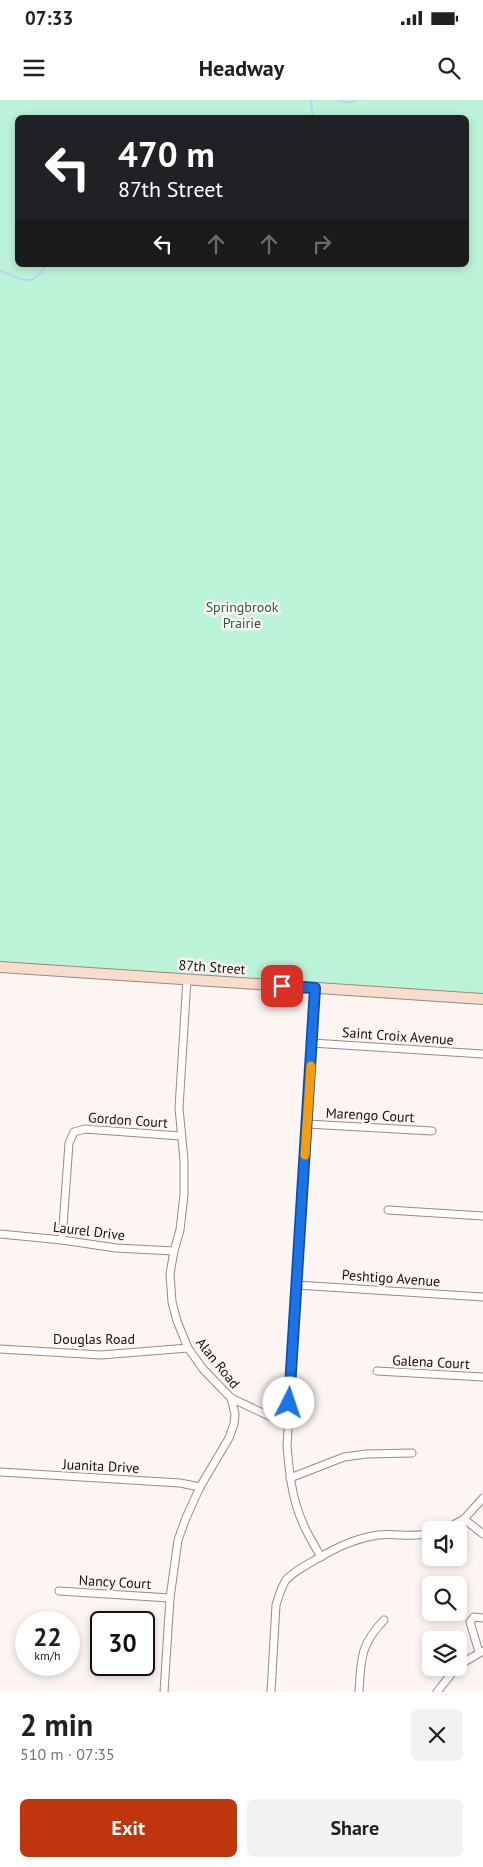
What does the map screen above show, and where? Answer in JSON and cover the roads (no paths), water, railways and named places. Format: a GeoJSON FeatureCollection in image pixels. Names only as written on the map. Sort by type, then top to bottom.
{"type":"FeatureCollection","features":[{"type":"Feature","properties":{"kind":"street","name":"87th Street"},"geometry":{"type":"LineString","coordinates":[[0,967],[483,999]]}},
{"type":"Feature","properties":{"kind":"street","name":"Alan Road"},"geometry":{"type":"LineString","coordinates":[[164,1692],[170,1598],[178,1540],[200,1487],[229,1438],[235,1414],[231,1398],[203,1369],[188,1348],[177,1321],[172,1302],[170,1280],[174,1251],[180,1230],[184,1195],[184,1160],[180,1136],[179,1094],[187,979]]}},
{"type":"Feature","properties":{"kind":"street"},"geometry":{"type":"LineString","coordinates":[[315,988],[287,1446],[290,1478],[296,1505],[306,1531],[321,1557]]}},
{"type":"Feature","properties":{"kind":"street","name":"Saint Croix Avenue"},"geometry":{"type":"LineString","coordinates":[[312,1043],[483,1054]]}},
{"type":"Feature","properties":{"kind":"street","name":"Marengo Court"},"geometry":{"type":"LineString","coordinates":[[307,1124],[432,1131]]}},
{"type":"Feature","properties":{"kind":"street","name":"Gordon Court"},"geometry":{"type":"LineString","coordinates":[[62,1240],[69,1143],[74,1132],[85,1129],[180,1136]]}},
{"type":"Feature","properties":{"kind":"street"},"geometry":{"type":"LineString","coordinates":[[388,1210],[483,1216]]}},
{"type":"Feature","properties":{"kind":"street","name":"Laurel Drive"},"geometry":{"type":"LineString","coordinates":[[0,1234],[116,1248],[174,1251]]}},
{"type":"Feature","properties":{"kind":"street","name":"Peshtigo Avenue"},"geometry":{"type":"LineString","coordinates":[[297,1284],[483,1297]]}},
{"type":"Feature","properties":{"kind":"street","name":"Douglas Road"},"geometry":{"type":"LineString","coordinates":[[0,1349],[101,1354],[188,1348]]}},
{"type":"Feature","properties":{"kind":"street","name":"Galena Court"},"geometry":{"type":"LineString","coordinates":[[377,1371],[483,1377]]}},
{"type":"Feature","properties":{"kind":"street"},"geometry":{"type":"LineString","coordinates":[[231,1398],[269,1416],[288,1422]]}},
{"type":"Feature","properties":{"kind":"street"},"geometry":{"type":"LineString","coordinates":[[290,1478],[344,1457],[366,1454],[412,1453]]}},
{"type":"Feature","properties":{"kind":"street","name":"Juanita Drive"},"geometry":{"type":"LineString","coordinates":[[0,1472],[180,1483],[200,1487]]}},
{"type":"Feature","properties":{"kind":"street"},"geometry":{"type":"LineString","coordinates":[[460,1521],[483,1498]]}},
{"type":"Feature","properties":{"kind":"street"},"geometry":{"type":"LineString","coordinates":[[464,1519],[483,1534]]}},
{"type":"Feature","properties":{"kind":"street"},"geometry":{"type":"LineString","coordinates":[[271,1692],[276,1605],[286,1580],[295,1572],[343,1544],[360,1538],[380,1535],[422,1535]]}},
{"type":"Feature","properties":{"kind":"street","name":"Nancy Court"},"geometry":{"type":"LineString","coordinates":[[59,1591],[170,1598]]}},
{"type":"Feature","properties":{"kind":"street"},"geometry":{"type":"LineString","coordinates":[[467,1660],[481,1652],[470,1628],[470,1622],[474,1618],[483,1618]]}},
{"type":"Feature","properties":{"kind":"street"},"geometry":{"type":"LineString","coordinates":[[359,1692],[361,1664],[365,1646],[371,1634],[384,1620]]}},
{"type":"Feature","properties":{"kind":"street"},"geometry":{"type":"LineString","coordinates":[[437,1692],[449,1676]]}},
{"type":"Feature","properties":{"kind":"waterway"},"geometry":{"type":"LineString","coordinates":[[311,100],[313,115]]}},
{"type":"Feature","properties":{"kind":"waterway"},"geometry":{"type":"LineString","coordinates":[[338,100],[349,103],[356,100]]}},
{"type":"Feature","properties":{"kind":"waterway"},"geometry":{"type":"LineString","coordinates":[[0,271],[20,279],[31,280],[36,278],[45,267]]}},
{"type":"Feature","properties":{"kind":"park label","name":"Springbrook Prairie"},"geometry":{"type":"Point","coordinates":[242,616]}}]}
